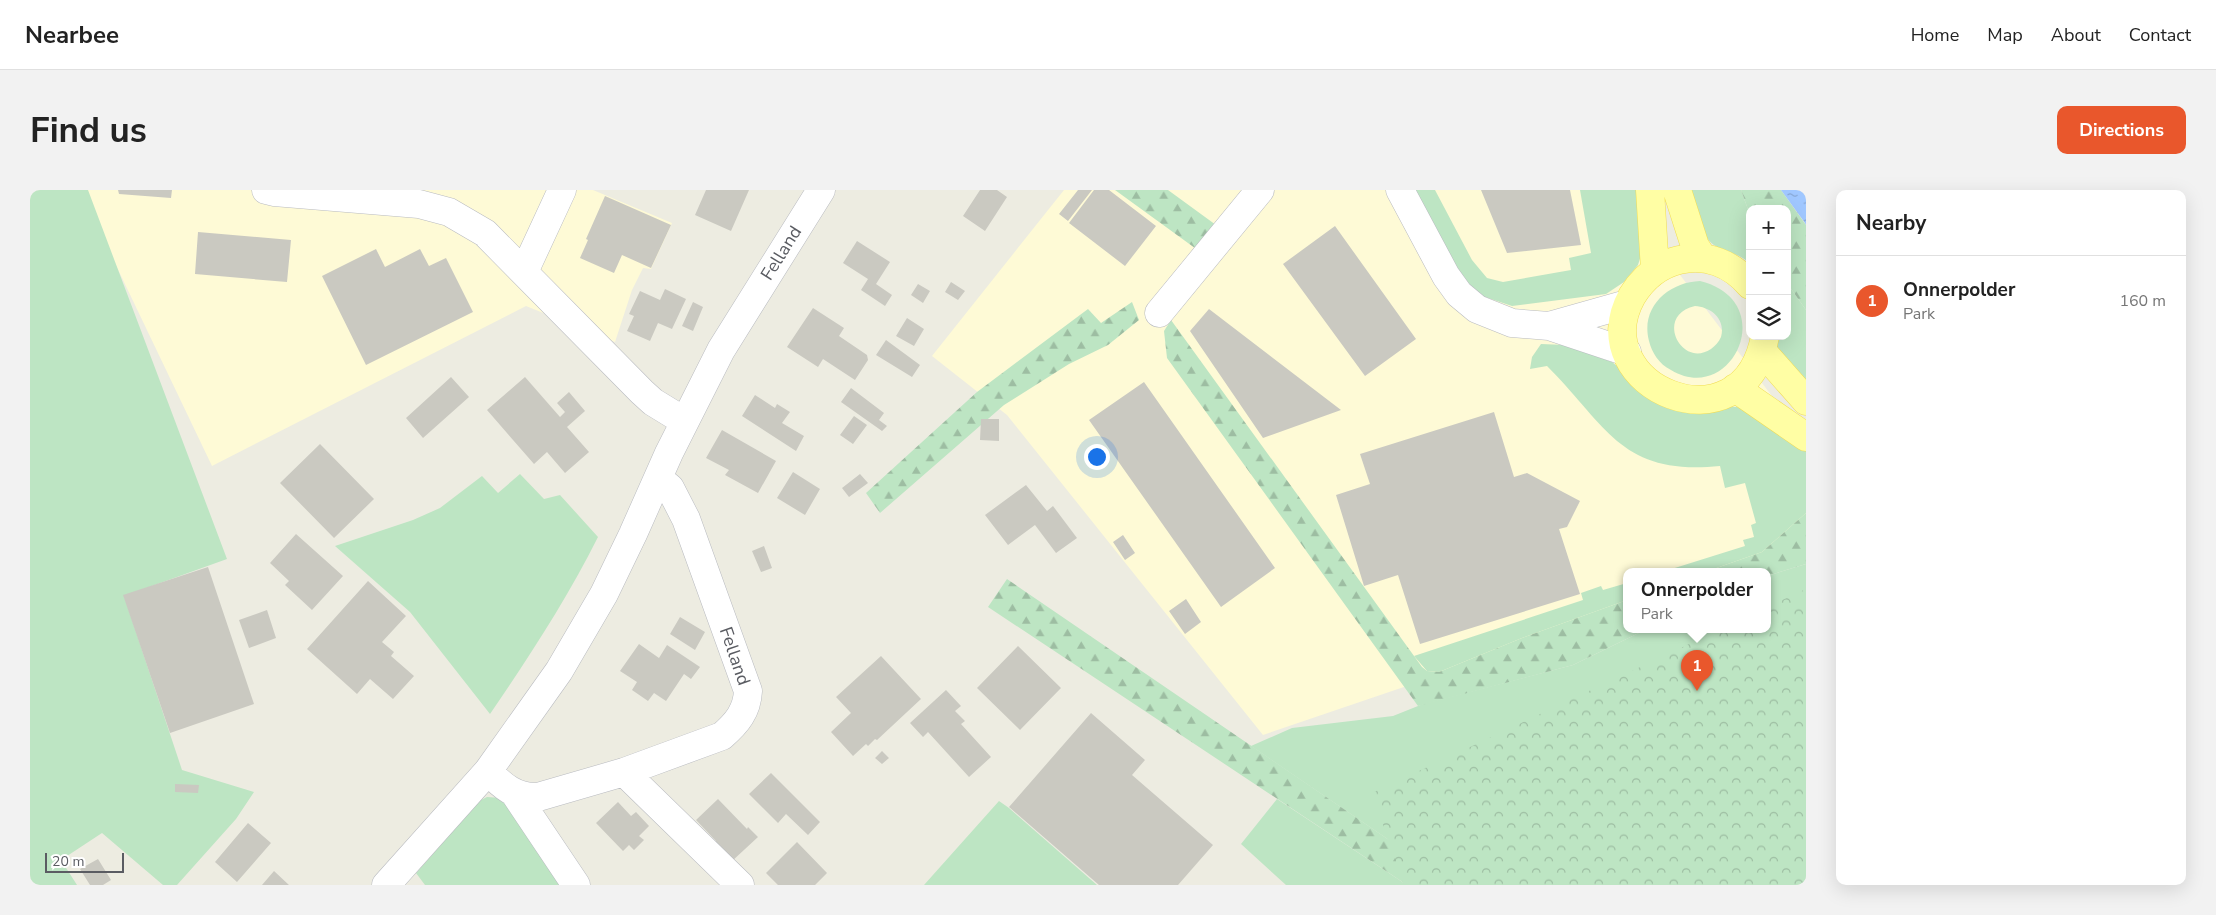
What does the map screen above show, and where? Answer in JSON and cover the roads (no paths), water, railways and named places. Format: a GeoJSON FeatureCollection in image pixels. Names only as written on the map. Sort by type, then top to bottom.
{"type":"FeatureCollection","features":[{"type":"Feature","properties":{"kind":"main road"},"geometry":{"type":"LineString","coordinates":[[1650,190],[1655,270]]}},
{"type":"Feature","properties":{"kind":"main road"},"geometry":{"type":"LineString","coordinates":[[1677,190],[1695,246],[1703,258]]}},
{"type":"Feature","properties":{"kind":"main road"},"geometry":{"type":"LineString","coordinates":[[1746,281],[1741,275],[1723,264],[1703,258],[1686,258],[1670,262],[1655,270],[1639,285],[1628,304],[1623,327],[1627,352],[1636,369],[1648,383],[1664,393],[1681,399],[1700,400],[1718,397],[1735,388],[1756,366],[1764,344]]}},
{"type":"Feature","properties":{"kind":"main road"},"geometry":{"type":"LineString","coordinates":[[1764,344],[1806,401]]}},
{"type":"Feature","properties":{"kind":"main road"},"geometry":{"type":"LineString","coordinates":[[1735,388],[1806,438]]}},
{"type":"Feature","properties":{"kind":"street"},"geometry":{"type":"LineString","coordinates":[[266,190],[419,204],[449,212],[484,233],[642,392],[653,402],[684,422]]}},
{"type":"Feature","properties":{"kind":"street"},"geometry":{"type":"LineString","coordinates":[[524,272],[562,190]]}},
{"type":"Feature","properties":{"kind":"street","name":"Felland"},"geometry":{"type":"LineString","coordinates":[[386,885],[488,771],[559,671],[604,594],[684,422],[721,350],[821,190]]}},
{"type":"Feature","properties":{"kind":"street"},"geometry":{"type":"LineString","coordinates":[[1159,313],[1260,190]]}},
{"type":"Feature","properties":{"kind":"street"},"geometry":{"type":"LineString","coordinates":[[1400,190],[1446,276],[1459,294],[1477,309],[1512,323],[1549,326],[1627,352]]}},
{"type":"Feature","properties":{"kind":"street"},"geometry":{"type":"LineString","coordinates":[[1549,326],[1628,304]]}},
{"type":"Feature","properties":{"kind":"street","name":"Felland"},"geometry":{"type":"LineString","coordinates":[[516,794],[538,797],[624,772],[722,736],[732,728],[743,713],[747,702],[748,690],[686,519],[670,488],[658,478]]}},
{"type":"Feature","properties":{"kind":"street"},"geometry":{"type":"LineString","coordinates":[[488,771],[507,789],[516,794],[576,885]]}},
{"type":"Feature","properties":{"kind":"street"},"geometry":{"type":"LineString","coordinates":[[624,772],[740,885]]}},
{"type":"Feature","properties":{"kind":"water"},"geometry":{"type":"Polygon","coordinates":[[[1781,190],[1806,190],[1806,225],[1805,223],[1781,190]]]}},
{"type":"Feature","properties":{"kind":"place","name":"Onnerpolder"},"geometry":{"type":"Point","coordinates":[1697,691]}}]}
